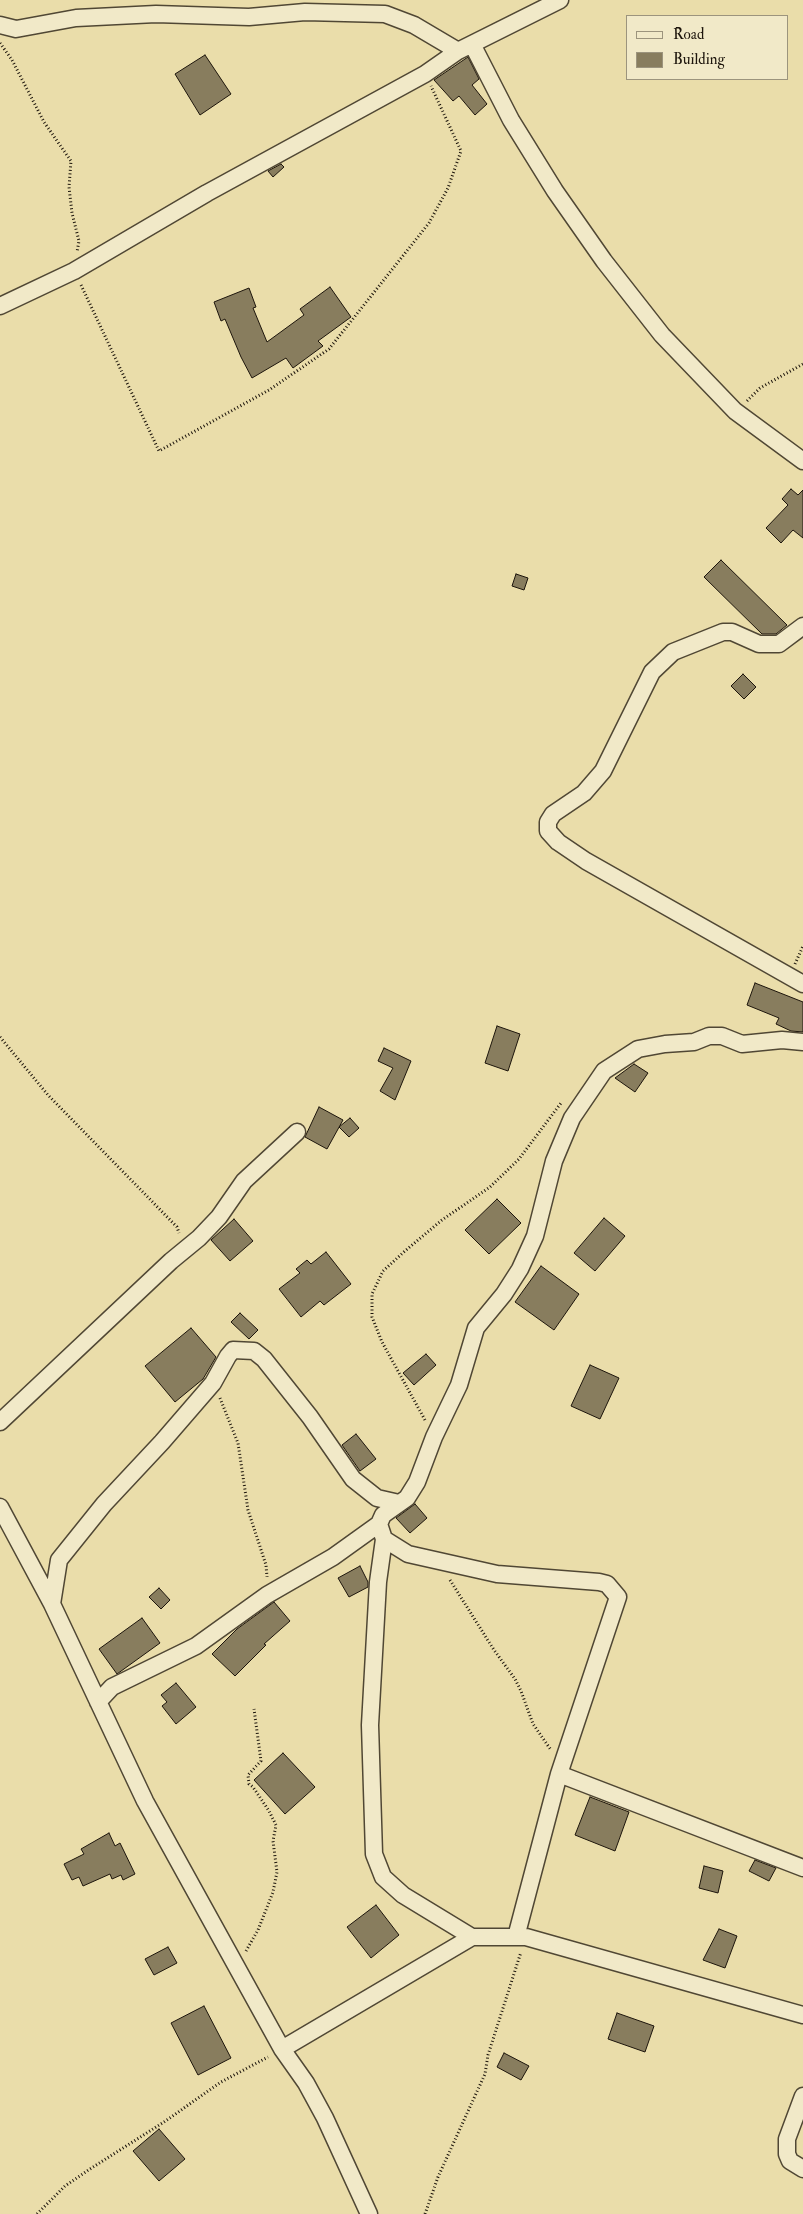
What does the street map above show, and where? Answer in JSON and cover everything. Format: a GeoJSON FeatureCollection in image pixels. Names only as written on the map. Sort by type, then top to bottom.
{"type":"FeatureCollection","features":[{"type":"Feature","properties":{"kind":"street"},"geometry":{"type":"LineString","coordinates":[[0,306],[70,273],[207,193],[426,74],[465,48],[560,0]]}},
{"type":"Feature","properties":{"kind":"street"},"geometry":{"type":"LineString","coordinates":[[0,25],[16,29],[76,18],[156,14],[248,17],[305,12],[385,14],[465,48],[555,191],[604,261],[662,335],[735,412],[803,461]]}},
{"type":"Feature","properties":{"kind":"street"},"geometry":{"type":"LineString","coordinates":[[803,626],[779,644],[759,644],[732,632],[724,632],[673,652],[652,672],[603,771],[584,793],[553,814],[548,822],[548,830],[558,842],[586,861],[803,984]]}},
{"type":"Feature","properties":{"kind":"street"},"geometry":{"type":"LineString","coordinates":[[472,1937],[403,1895],[383,1877],[374,1854],[370,1725],[383,1516],[407,1498],[417,1482],[434,1437],[459,1385],[476,1328],[504,1294],[520,1269],[535,1236],[554,1161],[572,1118],[604,1071],[638,1049],[665,1044],[694,1042],[709,1036],[722,1036],[742,1044],[782,1040],[803,1042]]}},
{"type":"Feature","properties":{"kind":"street"},"geometry":{"type":"LineString","coordinates":[[0,1422],[171,1260],[184,1252],[219,1217],[244,1181],[297,1132]]}},
{"type":"Feature","properties":{"kind":"street"},"geometry":{"type":"LineString","coordinates":[[52,1604],[60,1560],[76,1538],[213,1383],[228,1356],[234,1350],[254,1351],[264,1359],[291,1391],[353,1479],[377,1498],[399,1503]]}},
{"type":"Feature","properties":{"kind":"street"},"geometry":{"type":"LineString","coordinates":[[0,1507],[52,1604],[145,1801],[282,2049],[306,2084],[325,2118],[369,2214]]}},
{"type":"Feature","properties":{"kind":"street"},"geometry":{"type":"LineString","coordinates":[[98,1702],[112,1687],[196,1646],[267,1595],[333,1557],[382,1532]]}},
{"type":"Feature","properties":{"kind":"street"},"geometry":{"type":"LineString","coordinates":[[382,1532],[408,1554],[497,1574],[599,1582],[607,1584],[616,1592],[618,1597],[560,1770],[521,1937]]}},
{"type":"Feature","properties":{"kind":"street"},"geometry":{"type":"LineString","coordinates":[[560,1770],[803,1868]]}},
{"type":"Feature","properties":{"kind":"street"},"geometry":{"type":"LineString","coordinates":[[282,2049],[472,1937],[521,1937],[803,2015]]}},
{"type":"Feature","properties":{"kind":"street"},"geometry":{"type":"LineString","coordinates":[[803,2096],[787,2139],[787,2154],[790,2161],[803,2169]]}},
{"type":"Feature","properties":{"kind":"path"},"geometry":{"type":"LineString","coordinates":[[0,43],[12,60],[44,122],[70,161],[69,187],[72,213],[79,241],[70,273],[159,451],[269,390],[328,349],[429,224],[448,188],[461,151],[426,74]]}},
{"type":"Feature","properties":{"kind":"path"},"geometry":{"type":"LineString","coordinates":[[735,412],[760,388],[803,364]]}},
{"type":"Feature","properties":{"kind":"path"},"geometry":{"type":"LineString","coordinates":[[0,1037],[48,1095],[178,1227],[184,1252]]}},
{"type":"Feature","properties":{"kind":"path"},"geometry":{"type":"LineString","coordinates":[[434,1437],[382,1342],[372,1317],[372,1294],[383,1271],[442,1220],[490,1187],[519,1159],[563,1101]]}},
{"type":"Feature","properties":{"kind":"path"},"geometry":{"type":"LineString","coordinates":[[213,1383],[238,1443],[248,1510],[266,1565],[267,1595]]}},
{"type":"Feature","properties":{"kind":"path"},"geometry":{"type":"LineString","coordinates":[[446,1562],[448,1576],[494,1650],[515,1679],[533,1724],[560,1770]]}},
{"type":"Feature","properties":{"kind":"path"},"geometry":{"type":"LineString","coordinates":[[237,1966],[258,1930],[273,1892],[277,1872],[273,1842],[276,1825],[269,1811],[249,1784],[248,1775],[261,1761],[254,1708]]}},
{"type":"Feature","properties":{"kind":"path"},"geometry":{"type":"LineString","coordinates":[[425,2214],[438,2177],[485,2074],[488,2055],[521,1937]]}},
{"type":"Feature","properties":{"kind":"path"},"geometry":{"type":"LineString","coordinates":[[37,2214],[66,2186],[113,2153],[164,2122],[221,2082],[282,2049]]}},
{"type":"Feature","properties":{"kind":"building"},"geometry":{"type":"Polygon","coordinates":[[[205,55],[231,94],[200,115],[175,74],[205,55]]]}},
{"type":"Feature","properties":{"kind":"building"},"geometry":{"type":"Polygon","coordinates":[[[468,57],[479,79],[472,85],[487,104],[475,115],[459,96],[453,101],[434,80],[468,57]]]}},
{"type":"Feature","properties":{"kind":"building"},"geometry":{"type":"Polygon","coordinates":[[[281,164],[284,167],[273,177],[268,171],[281,164]]]}},
{"type":"Feature","properties":{"kind":"building"},"geometry":{"type":"Polygon","coordinates":[[[330,287],[351,317],[318,341],[323,346],[293,368],[286,358],[252,378],[225,319],[221,321],[214,302],[249,288],[256,307],[253,308],[267,342],[304,315],[300,309],[330,287]]]}},
{"type":"Feature","properties":{"kind":"building"},"geometry":{"type":"Polygon","coordinates":[[[791,489],[798,495],[803,490],[803,538],[793,530],[781,543],[766,528],[788,505],[782,499],[791,489]]]}},
{"type":"Feature","properties":{"kind":"building"},"geometry":{"type":"Polygon","coordinates":[[[721,560],[787,625],[776,634],[762,634],[704,577],[721,560]]]}},
{"type":"Feature","properties":{"kind":"building"},"geometry":{"type":"Polygon","coordinates":[[[516,574],[528,578],[524,590],[512,586],[516,574]]]}},
{"type":"Feature","properties":{"kind":"building"},"geometry":{"type":"Polygon","coordinates":[[[743,674],[756,687],[744,699],[731,686],[743,674]]]}},
{"type":"Feature","properties":{"kind":"building"},"geometry":{"type":"Polygon","coordinates":[[[755,983],[803,1002],[803,1032],[791,1031],[776,1024],[779,1018],[747,1005],[755,983]]]}},
{"type":"Feature","properties":{"kind":"building"},"geometry":{"type":"Polygon","coordinates":[[[497,1026],[520,1034],[508,1071],[485,1063],[497,1026]]]}},
{"type":"Feature","properties":{"kind":"building"},"geometry":{"type":"Polygon","coordinates":[[[384,1048],[411,1061],[395,1100],[380,1091],[393,1068],[378,1061],[384,1048]]]}},
{"type":"Feature","properties":{"kind":"building"},"geometry":{"type":"Polygon","coordinates":[[[634,1064],[648,1073],[635,1092],[615,1078],[634,1064]]]}},
{"type":"Feature","properties":{"kind":"building"},"geometry":{"type":"Polygon","coordinates":[[[319,1107],[343,1120],[327,1149],[305,1137],[319,1107]]]}},
{"type":"Feature","properties":{"kind":"building"},"geometry":{"type":"Polygon","coordinates":[[[350,1118],[359,1128],[349,1137],[339,1127],[350,1118]]]}},
{"type":"Feature","properties":{"kind":"building"},"geometry":{"type":"Polygon","coordinates":[[[497,1199],[521,1223],[489,1254],[465,1230],[497,1199]]]}},
{"type":"Feature","properties":{"kind":"building"},"geometry":{"type":"Polygon","coordinates":[[[604,1218],[625,1236],[595,1271],[574,1253],[604,1218]]]}},
{"type":"Feature","properties":{"kind":"building"},"geometry":{"type":"Polygon","coordinates":[[[234,1219],[253,1241],[230,1261],[211,1240],[234,1219]]]}},
{"type":"Feature","properties":{"kind":"building"},"geometry":{"type":"Polygon","coordinates":[[[326,1252],[351,1284],[324,1305],[320,1301],[301,1317],[279,1289],[300,1273],[296,1269],[307,1260],[311,1264],[326,1252]]]}},
{"type":"Feature","properties":{"kind":"building"},"geometry":{"type":"Polygon","coordinates":[[[541,1266],[579,1294],[554,1330],[515,1302],[541,1266]]]}},
{"type":"Feature","properties":{"kind":"building"},"geometry":{"type":"Polygon","coordinates":[[[240,1313],[258,1330],[249,1339],[231,1322],[240,1313]]]}},
{"type":"Feature","properties":{"kind":"building"},"geometry":{"type":"Polygon","coordinates":[[[191,1328],[216,1357],[203,1379],[175,1402],[145,1366],[191,1328]]]}},
{"type":"Feature","properties":{"kind":"building"},"geometry":{"type":"Polygon","coordinates":[[[426,1354],[436,1365],[414,1385],[403,1373],[426,1354]]]}},
{"type":"Feature","properties":{"kind":"building"},"geometry":{"type":"Polygon","coordinates":[[[590,1365],[619,1378],[600,1419],[571,1406],[590,1365]]]}},
{"type":"Feature","properties":{"kind":"building"},"geometry":{"type":"Polygon","coordinates":[[[356,1434],[376,1459],[360,1471],[342,1445],[356,1434]]]}},
{"type":"Feature","properties":{"kind":"building"},"geometry":{"type":"Polygon","coordinates":[[[415,1504],[427,1518],[410,1533],[396,1518],[415,1504]]]}},
{"type":"Feature","properties":{"kind":"building"},"geometry":{"type":"Polygon","coordinates":[[[360,1566],[368,1582],[368,1587],[349,1597],[338,1578],[360,1566]]]}},
{"type":"Feature","properties":{"kind":"building"},"geometry":{"type":"Polygon","coordinates":[[[159,1588],[170,1600],[161,1609],[149,1597],[159,1588]]]}},
{"type":"Feature","properties":{"kind":"building"},"geometry":{"type":"Polygon","coordinates":[[[274,1602],[290,1621],[264,1644],[266,1645],[235,1676],[212,1654],[237,1629],[274,1602]]]}},
{"type":"Feature","properties":{"kind":"building"},"geometry":{"type":"Polygon","coordinates":[[[142,1618],[160,1643],[117,1674],[99,1649],[142,1618]]]}},
{"type":"Feature","properties":{"kind":"building"},"geometry":{"type":"Polygon","coordinates":[[[176,1683],[196,1707],[176,1724],[162,1706],[167,1702],[161,1695],[176,1683]]]}},
{"type":"Feature","properties":{"kind":"building"},"geometry":{"type":"Polygon","coordinates":[[[283,1753],[315,1787],[285,1814],[254,1780],[283,1753]]]}},
{"type":"Feature","properties":{"kind":"building"},"geometry":{"type":"Polygon","coordinates":[[[590,1797],[629,1812],[615,1851],[575,1835],[590,1797]]]}},
{"type":"Feature","properties":{"kind":"building"},"geometry":{"type":"Polygon","coordinates":[[[109,1833],[115,1846],[120,1843],[135,1874],[123,1880],[121,1875],[112,1879],[110,1874],[83,1886],[79,1877],[72,1880],[64,1864],[84,1854],[81,1849],[109,1833]]]}},
{"type":"Feature","properties":{"kind":"building"},"geometry":{"type":"Polygon","coordinates":[[[755,1860],[776,1868],[769,1881],[749,1871],[755,1860]]]}},
{"type":"Feature","properties":{"kind":"building"},"geometry":{"type":"Polygon","coordinates":[[[704,1866],[723,1871],[718,1893],[699,1888],[704,1866]]]}},
{"type":"Feature","properties":{"kind":"building"},"geometry":{"type":"Polygon","coordinates":[[[376,1905],[399,1935],[371,1958],[347,1927],[376,1905]]]}},
{"type":"Feature","properties":{"kind":"building"},"geometry":{"type":"Polygon","coordinates":[[[719,1929],[737,1936],[725,1968],[703,1960],[719,1929]]]}},
{"type":"Feature","properties":{"kind":"building"},"geometry":{"type":"Polygon","coordinates":[[[168,1947],[177,1963],[154,1975],[145,1959],[168,1947]]]}},
{"type":"Feature","properties":{"kind":"building"},"geometry":{"type":"Polygon","coordinates":[[[204,2006],[231,2058],[198,2075],[171,2023],[204,2006]]]}},
{"type":"Feature","properties":{"kind":"building"},"geometry":{"type":"Polygon","coordinates":[[[617,2013],[654,2026],[645,2052],[608,2039],[617,2013]]]}},
{"type":"Feature","properties":{"kind":"building"},"geometry":{"type":"Polygon","coordinates":[[[504,2053],[529,2066],[521,2080],[497,2067],[504,2053]]]}},
{"type":"Feature","properties":{"kind":"building"},"geometry":{"type":"Polygon","coordinates":[[[159,2129],[185,2159],[159,2181],[133,2151],[159,2129]]]}}]}
